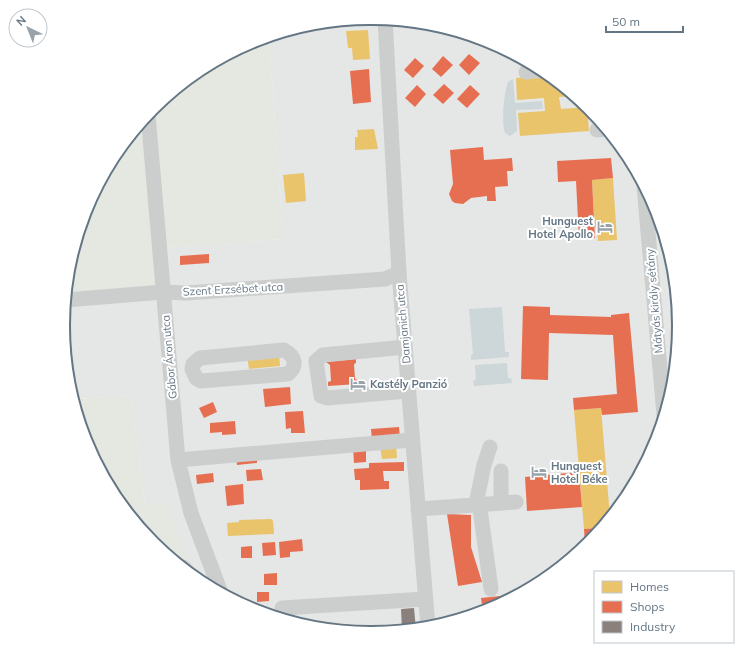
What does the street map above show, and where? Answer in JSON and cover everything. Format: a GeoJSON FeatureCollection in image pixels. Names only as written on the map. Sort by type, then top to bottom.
{"type":"FeatureCollection","features":[{"type":"Feature","properties":{"kind":"street","name":"Damjanich utca"},"geometry":{"type":"LineString","coordinates":[[385,26],[399,273],[427,620]]}},
{"type":"Feature","properties":{"kind":"street"},"geometry":{"type":"LineString","coordinates":[[526,72],[531,71]]}},
{"type":"Feature","properties":{"kind":"street","name":"Gábor Áron utca"},"geometry":{"type":"LineString","coordinates":[[149,123],[178,460],[191,513],[218,584]]}},
{"type":"Feature","properties":{"kind":"street","name":"Mátyás király sétány"},"geometry":{"type":"LineString","coordinates":[[645,203],[662,397]]}},
{"type":"Feature","properties":{"kind":"street","name":"Szent Erzsébet utca"},"geometry":{"type":"LineString","coordinates":[[72,300],[163,292],[186,293],[385,279],[399,273]]}},
{"type":"Feature","properties":{"kind":"street"},"geometry":{"type":"LineString","coordinates":[[405,347],[323,355],[316,361],[321,396],[327,398],[408,391]]}},
{"type":"Feature","properties":{"kind":"street"},"geometry":{"type":"LineString","coordinates":[[284,350],[290,353],[294,362],[294,367],[288,374],[201,381],[196,378],[192,369],[193,364],[200,358],[284,350]]}},
{"type":"Feature","properties":{"kind":"street"},"geometry":{"type":"LineString","coordinates":[[170,371],[192,369]]}},
{"type":"Feature","properties":{"kind":"street"},"geometry":{"type":"LineString","coordinates":[[178,460],[412,440]]}},
{"type":"Feature","properties":{"kind":"street"},"geometry":{"type":"LineString","coordinates":[[476,504],[484,465],[490,447]]}},
{"type":"Feature","properties":{"kind":"street"},"geometry":{"type":"LineString","coordinates":[[418,509],[509,502],[501,471]]}},
{"type":"Feature","properties":{"kind":"street"},"geometry":{"type":"LineString","coordinates":[[476,504],[480,509],[491,589]]}},
{"type":"Feature","properties":{"kind":"street"},"geometry":{"type":"LineString","coordinates":[[282,608],[425,599]]}},
{"type":"Feature","properties":{"kind":"shaded area"},"geometry":{"type":"Polygon","coordinates":[[[351,26],[391,26],[430,31],[468,41],[504,56],[538,76],[569,100],[597,127],[621,159],[641,193],[656,229],[666,267],[671,306],[672,326],[669,365],[666,384],[656,422],[641,458],[631,476],[597,524],[554,564],[521,586],[504,595],[449,616],[391,625],[371,626],[332,623],[293,616],[274,610],[221,586],[181,558],[145,503],[131,396],[80,399],[76,384],[71,345],[70,326],[72,298],[169,248],[283,239],[269,43],[293,35],[312,31],[351,26]]]}},
{"type":"Feature","properties":{"kind":"shaded area"},"geometry":{"type":"Polygon","coordinates":[[[269,43],[283,239],[169,248],[172,294],[72,301],[76,267],[86,229],[101,193],[121,159],[140,134],[150,133],[149,123],[188,87],[221,65],[269,43]]]}},
{"type":"Feature","properties":{"kind":"shaded area"},"geometry":{"type":"Polygon","coordinates":[[[513,79],[515,103],[542,101],[543,109],[516,110],[517,131],[510,136],[505,133],[503,122],[505,93],[508,82],[513,79]]]}},
{"type":"Feature","properties":{"kind":"shaded area"},"geometry":{"type":"Polygon","coordinates":[[[502,307],[505,352],[509,352],[509,357],[471,360],[471,355],[473,354],[469,309],[502,307]]]}},
{"type":"Feature","properties":{"kind":"shaded area"},"geometry":{"type":"Polygon","coordinates":[[[507,363],[508,378],[511,378],[512,383],[474,386],[473,381],[476,380],[475,365],[507,363]]]}},
{"type":"Feature","properties":{"kind":"shaded area"},"geometry":{"type":"Polygon","coordinates":[[[131,396],[145,503],[167,504],[188,564],[145,524],[121,492],[101,458],[93,440],[86,422],[80,399],[131,396]]]}},
{"type":"Feature","properties":{"kind":"building: Homes"},"geometry":{"type":"Polygon","coordinates":[[[368,30],[370,59],[353,60],[352,48],[348,48],[346,31],[368,30]]]}},
{"type":"Feature","properties":{"kind":"building: Homes"},"geometry":{"type":"Polygon","coordinates":[[[538,76],[554,87],[565,97],[559,97],[561,109],[577,108],[588,118],[589,131],[520,136],[518,113],[545,111],[544,98],[517,100],[516,78],[538,76]]]}},
{"type":"Feature","properties":{"kind":"building: Homes"},"geometry":{"type":"Polygon","coordinates":[[[374,129],[378,149],[355,150],[355,137],[358,137],[357,130],[374,129]]]}},
{"type":"Feature","properties":{"kind":"building: Homes"},"geometry":{"type":"Polygon","coordinates":[[[304,173],[306,201],[286,203],[283,175],[304,173]]]}},
{"type":"Feature","properties":{"kind":"building: Homes"},"geometry":{"type":"Polygon","coordinates":[[[613,178],[617,240],[598,241],[597,227],[595,228],[592,180],[613,178]]]}},
{"type":"Feature","properties":{"kind":"building: Homes"},"geometry":{"type":"Polygon","coordinates":[[[279,353],[280,366],[249,369],[247,356],[279,353]]]}},
{"type":"Feature","properties":{"kind":"building: Homes"},"geometry":{"type":"Polygon","coordinates":[[[601,408],[609,508],[592,528],[584,529],[574,410],[601,408]]]}},
{"type":"Feature","properties":{"kind":"building: Homes"},"geometry":{"type":"Polygon","coordinates":[[[396,444],[397,458],[382,459],[380,446],[396,444]]]}},
{"type":"Feature","properties":{"kind":"building: Homes"},"geometry":{"type":"Polygon","coordinates":[[[271,519],[273,521],[274,534],[228,536],[227,523],[239,522],[239,520],[271,519]]]}},
{"type":"Feature","properties":{"kind":"building: Shops"},"geometry":{"type":"Polygon","coordinates":[[[469,54],[480,63],[469,75],[459,65],[469,54]]]}},
{"type":"Feature","properties":{"kind":"building: Shops"},"geometry":{"type":"Polygon","coordinates":[[[443,56],[453,65],[441,77],[432,69],[443,56]]]}},
{"type":"Feature","properties":{"kind":"building: Shops"},"geometry":{"type":"Polygon","coordinates":[[[415,58],[424,66],[413,78],[404,70],[415,58]]]}},
{"type":"Feature","properties":{"kind":"building: Shops"},"geometry":{"type":"Polygon","coordinates":[[[369,69],[371,102],[353,104],[350,71],[369,69]]]}},
{"type":"Feature","properties":{"kind":"building: Shops"},"geometry":{"type":"Polygon","coordinates":[[[444,84],[454,93],[443,104],[433,95],[444,84]]]}},
{"type":"Feature","properties":{"kind":"building: Shops"},"geometry":{"type":"Polygon","coordinates":[[[417,85],[426,94],[415,107],[405,98],[417,85]]]}},
{"type":"Feature","properties":{"kind":"building: Shops"},"geometry":{"type":"Polygon","coordinates":[[[470,85],[480,94],[467,108],[457,99],[470,85]]]}},
{"type":"Feature","properties":{"kind":"building: Shops"},"geometry":{"type":"Polygon","coordinates":[[[483,147],[484,160],[512,158],[513,171],[507,171],[508,186],[495,187],[496,201],[487,201],[487,196],[471,198],[463,204],[455,203],[452,201],[449,194],[453,184],[450,150],[483,147]]]}},
{"type":"Feature","properties":{"kind":"building: Shops"},"geometry":{"type":"Polygon","coordinates":[[[611,158],[613,178],[592,180],[595,238],[579,239],[576,181],[558,182],[557,161],[611,158]]]}},
{"type":"Feature","properties":{"kind":"building: Shops"},"geometry":{"type":"Polygon","coordinates":[[[209,254],[209,263],[180,265],[180,256],[209,254]]]}},
{"type":"Feature","properties":{"kind":"building: Shops"},"geometry":{"type":"Polygon","coordinates":[[[523,306],[550,307],[550,315],[611,317],[611,315],[629,313],[638,412],[602,415],[601,408],[574,410],[573,398],[617,394],[613,335],[549,333],[548,380],[521,379],[523,306]]]}},
{"type":"Feature","properties":{"kind":"building: Shops"},"geometry":{"type":"Polygon","coordinates":[[[356,359],[356,363],[354,364],[355,379],[358,380],[358,384],[328,386],[328,382],[331,381],[330,365],[326,362],[356,359]]]}},
{"type":"Feature","properties":{"kind":"building: Shops"},"geometry":{"type":"Polygon","coordinates":[[[290,387],[291,404],[265,407],[263,389],[290,387]]]}},
{"type":"Feature","properties":{"kind":"building: Shops"},"geometry":{"type":"Polygon","coordinates":[[[213,402],[217,412],[204,418],[199,408],[213,402]]]}},
{"type":"Feature","properties":{"kind":"building: Shops"},"geometry":{"type":"Polygon","coordinates":[[[303,411],[305,433],[291,433],[291,428],[286,429],[285,412],[303,411]]]}},
{"type":"Feature","properties":{"kind":"building: Shops"},"geometry":{"type":"Polygon","coordinates":[[[235,421],[236,434],[222,435],[222,432],[210,433],[210,423],[235,421]]]}},
{"type":"Feature","properties":{"kind":"building: Shops"},"geometry":{"type":"Polygon","coordinates":[[[399,427],[400,438],[372,440],[371,429],[399,427]]]}},
{"type":"Feature","properties":{"kind":"building: Shops"},"geometry":{"type":"Polygon","coordinates":[[[353,447],[366,447],[366,462],[354,463],[353,447]]]}},
{"type":"Feature","properties":{"kind":"building: Shops"},"geometry":{"type":"Polygon","coordinates":[[[257,454],[257,463],[237,465],[236,456],[257,454]]]}},
{"type":"Feature","properties":{"kind":"building: Shops"},"geometry":{"type":"Polygon","coordinates":[[[404,462],[404,471],[383,471],[384,481],[389,481],[389,489],[360,490],[360,480],[355,480],[354,469],[369,468],[369,463],[404,462]]]}},
{"type":"Feature","properties":{"kind":"building: Shops"},"geometry":{"type":"Polygon","coordinates":[[[261,469],[263,480],[247,481],[246,470],[261,469]]]}},
{"type":"Feature","properties":{"kind":"building: Shops"},"geometry":{"type":"Polygon","coordinates":[[[579,472],[582,507],[527,511],[525,477],[579,472]]]}},
{"type":"Feature","properties":{"kind":"building: Shops"},"geometry":{"type":"Polygon","coordinates":[[[213,473],[214,482],[197,484],[196,475],[213,473]]]}},
{"type":"Feature","properties":{"kind":"building: Shops"},"geometry":{"type":"Polygon","coordinates":[[[243,484],[244,504],[227,506],[225,486],[243,484]]]}},
{"type":"Feature","properties":{"kind":"building: Shops"},"geometry":{"type":"Polygon","coordinates":[[[447,514],[471,515],[471,547],[482,582],[458,586],[447,514]]]}},
{"type":"Feature","properties":{"kind":"building: Shops"},"geometry":{"type":"Polygon","coordinates":[[[592,528],[584,537],[584,529],[592,528]]]}},
{"type":"Feature","properties":{"kind":"building: Shops"},"geometry":{"type":"Polygon","coordinates":[[[302,539],[303,551],[290,552],[290,557],[280,558],[279,542],[302,539]]]}},
{"type":"Feature","properties":{"kind":"building: Shops"},"geometry":{"type":"Polygon","coordinates":[[[275,542],[276,555],[263,556],[262,543],[275,542]]]}},
{"type":"Feature","properties":{"kind":"building: Shops"},"geometry":{"type":"Polygon","coordinates":[[[252,546],[252,558],[241,558],[241,547],[252,546]]]}},
{"type":"Feature","properties":{"kind":"building: Shops"},"geometry":{"type":"Polygon","coordinates":[[[277,573],[277,585],[264,585],[264,574],[277,573]]]}},
{"type":"Feature","properties":{"kind":"building: Shops"},"geometry":{"type":"Polygon","coordinates":[[[257,592],[269,592],[269,601],[257,602],[257,592]]]}},
{"type":"Feature","properties":{"kind":"building: Shops"},"geometry":{"type":"Polygon","coordinates":[[[502,596],[482,605],[481,598],[502,596]]]}},
{"type":"Feature","properties":{"kind":"building: Industry"},"geometry":{"type":"Polygon","coordinates":[[[414,608],[415,622],[402,624],[401,609],[414,608]]]}},
{"type":"Feature","properties":{"kind":"place","name":"Hunguest Hotel Apollo"},"geometry":{"type":"Point","coordinates":[605,227]}},
{"type":"Feature","properties":{"kind":"place","name":"Kastély Panzió"},"geometry":{"type":"Point","coordinates":[358,384]}},
{"type":"Feature","properties":{"kind":"place","name":"Hunguest Hotel Béke"},"geometry":{"type":"Point","coordinates":[539,472]}}]}
